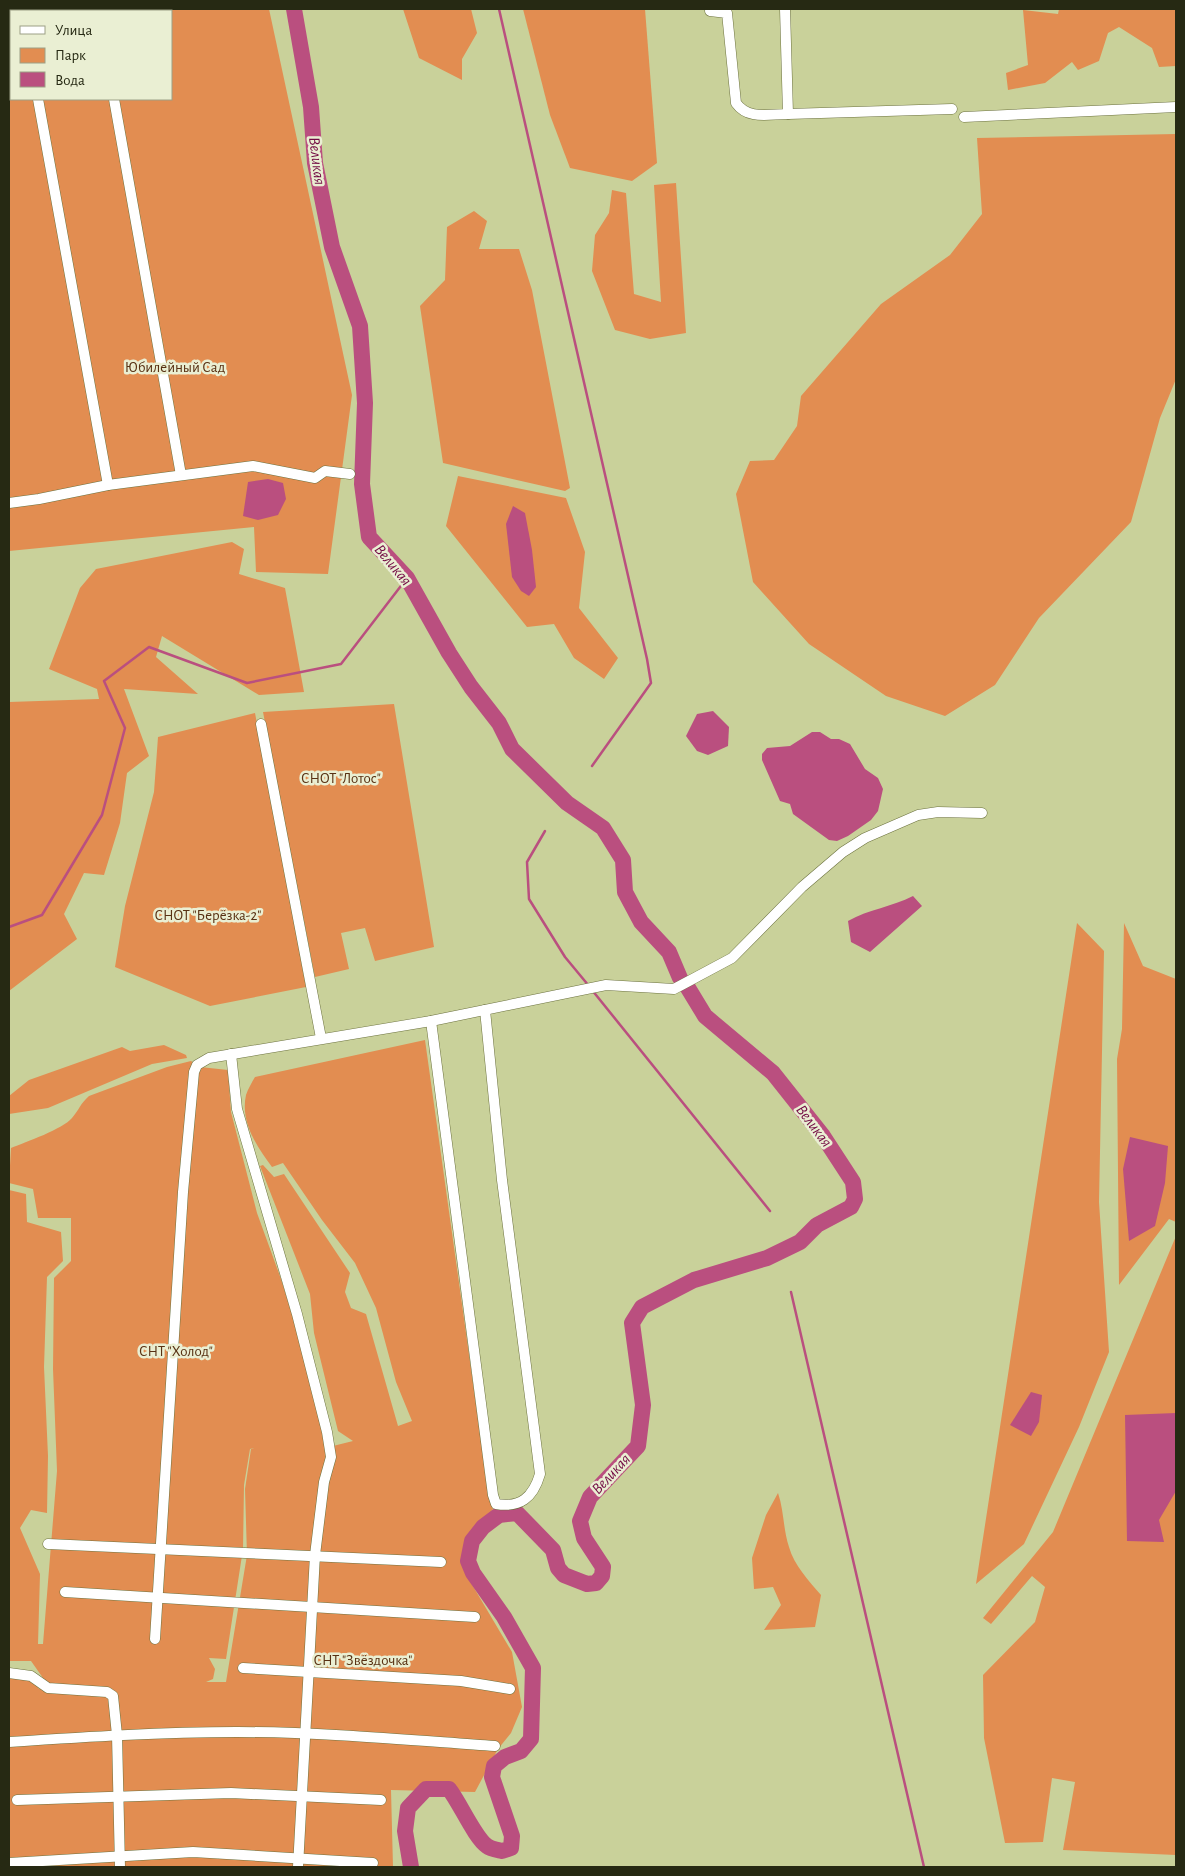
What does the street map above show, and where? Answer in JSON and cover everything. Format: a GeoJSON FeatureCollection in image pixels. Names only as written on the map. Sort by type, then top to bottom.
{"type":"FeatureCollection","features":[{"type":"Feature","properties":{"kind":"street"},"geometry":{"type":"LineString","coordinates":[[785,9],[788,114]]}},
{"type":"Feature","properties":{"kind":"street"},"geometry":{"type":"LineString","coordinates":[[710,11],[727,13],[736,103],[741,110],[750,115],[952,108]]}},
{"type":"Feature","properties":{"kind":"street"},"geometry":{"type":"LineString","coordinates":[[38,100],[108,484]]}},
{"type":"Feature","properties":{"kind":"street"},"geometry":{"type":"LineString","coordinates":[[114,100],[181,475]]}},
{"type":"Feature","properties":{"kind":"street"},"geometry":{"type":"LineString","coordinates":[[964,118],[1176,107]]}},
{"type":"Feature","properties":{"kind":"street"},"geometry":{"type":"LineString","coordinates":[[9,503],[39,499],[108,484],[253,466],[315,478],[325,472],[350,474]]}},
{"type":"Feature","properties":{"kind":"street"},"geometry":{"type":"LineString","coordinates":[[261,724],[321,1038]]}},
{"type":"Feature","properties":{"kind":"street"},"geometry":{"type":"LineString","coordinates":[[155,1639],[183,1192],[194,1072],[197,1065],[203,1061],[231,1054],[431,1021],[558,993],[606,985],[668,990],[680,987],[732,958],[802,887],[843,852],[865,838],[918,815],[938,812],[982,813]]}},
{"type":"Feature","properties":{"kind":"street"},"geometry":{"type":"LineString","coordinates":[[431,1021],[493,1495],[496,1504],[511,1506],[523,1501],[537,1484],[540,1474],[502,1180],[485,1010]]}},
{"type":"Feature","properties":{"kind":"street"},"geometry":{"type":"LineString","coordinates":[[231,1054],[236,1109],[281,1254],[328,1432],[331,1457],[324,1482],[315,1556],[299,1863]]}},
{"type":"Feature","properties":{"kind":"street"},"geometry":{"type":"LineString","coordinates":[[48,1544],[441,1562]]}},
{"type":"Feature","properties":{"kind":"street"},"geometry":{"type":"LineString","coordinates":[[65,1592],[475,1617]]}},
{"type":"Feature","properties":{"kind":"street"},"geometry":{"type":"LineString","coordinates":[[243,1668],[461,1681],[510,1689]]}},
{"type":"Feature","properties":{"kind":"street"},"geometry":{"type":"LineString","coordinates":[[9,1673],[31,1676],[48,1688],[110,1692],[113,1696],[117,1735],[120,1862]]}},
{"type":"Feature","properties":{"kind":"street"},"geometry":{"type":"LineString","coordinates":[[9,1742],[117,1735],[236,1732],[305,1733],[495,1746]]}},
{"type":"Feature","properties":{"kind":"street"},"geometry":{"type":"LineString","coordinates":[[17,1800],[118,1795],[231,1793],[381,1800]]}},
{"type":"Feature","properties":{"kind":"street"},"geometry":{"type":"LineString","coordinates":[[9,1863],[120,1862],[193,1852],[299,1863],[373,1863]]}},
{"type":"Feature","properties":{"kind":"green space","name":"Юбилейный Сад"},"geometry":{"type":"Polygon","coordinates":[[[9,9],[269,9],[352,395],[328,574],[256,572],[254,527],[9,551],[9,9]]]}},
{"type":"Feature","properties":{"kind":"green space"},"geometry":{"type":"Polygon","coordinates":[[[403,9],[471,9],[477,33],[462,59],[462,80],[419,58],[403,9]]]}},
{"type":"Feature","properties":{"kind":"green space"},"geometry":{"type":"Polygon","coordinates":[[[523,9],[645,9],[657,163],[632,181],[570,168],[550,115],[523,9]]]}},
{"type":"Feature","properties":{"kind":"green space"},"geometry":{"type":"Polygon","coordinates":[[[1059,9],[1176,9],[1176,66],[1159,67],[1152,48],[1119,27],[1108,33],[1099,61],[1078,70],[1072,62],[1045,83],[1008,90],[1006,73],[1028,65],[1023,10],[1058,14],[1059,9]]]}},
{"type":"Feature","properties":{"kind":"green space"},"geometry":{"type":"Polygon","coordinates":[[[1176,134],[1176,379],[1160,418],[1131,522],[1039,618],[995,685],[945,716],[886,696],[809,644],[753,582],[736,494],[750,461],[774,460],[797,426],[801,396],[881,304],[950,255],[982,214],[977,138],[1176,134]]]}},
{"type":"Feature","properties":{"kind":"green space"},"geometry":{"type":"Polygon","coordinates":[[[676,183],[686,333],[650,339],[615,330],[592,271],[595,235],[609,213],[612,190],[626,193],[634,294],[661,302],[654,185],[676,183]]]}},
{"type":"Feature","properties":{"kind":"green space"},"geometry":{"type":"Polygon","coordinates":[[[474,211],[487,221],[479,249],[519,249],[532,290],[570,488],[565,491],[443,463],[420,306],[445,280],[447,227],[474,211]]]}},
{"type":"Feature","properties":{"kind":"green space"},"geometry":{"type":"Polygon","coordinates":[[[458,476],[566,498],[585,552],[579,608],[618,658],[604,679],[574,658],[554,624],[527,627],[446,526],[458,476]]]}},
{"type":"Feature","properties":{"kind":"green space"},"geometry":{"type":"Polygon","coordinates":[[[232,542],[244,549],[239,574],[285,588],[304,692],[259,695],[162,636],[156,657],[198,694],[124,689],[149,756],[127,773],[120,823],[104,875],[84,873],[64,914],[77,939],[9,991],[9,702],[99,699],[97,689],[49,669],[80,588],[96,569],[232,542]]]}},
{"type":"Feature","properties":{"kind":"green space","name":"СНОТ \"Лотос\""},"geometry":{"type":"Polygon","coordinates":[[[394,704],[434,947],[375,961],[365,928],[341,933],[349,969],[315,977],[263,712],[394,704]]]}},
{"type":"Feature","properties":{"kind":"green space","name":"СНОТ \"Берёзка-2\""},"geometry":{"type":"Polygon","coordinates":[[[255,713],[306,987],[210,1006],[115,967],[125,906],[154,792],[158,737],[255,713]]]}},
{"type":"Feature","properties":{"kind":"green space"},"geometry":{"type":"Polygon","coordinates":[[[1077,923],[1104,951],[1099,1202],[1109,1352],[1079,1427],[1024,1544],[976,1584],[1077,923]]]}},
{"type":"Feature","properties":{"kind":"green space"},"geometry":{"type":"Polygon","coordinates":[[[1124,923],[1143,966],[1176,979],[1176,1222],[1169,1219],[1119,1285],[1117,1059],[1122,1029],[1124,923]]]}},
{"type":"Feature","properties":{"kind":"green space"},"geometry":{"type":"Polygon","coordinates":[[[425,1040],[488,1490],[493,1509],[466,1545],[464,1571],[512,1652],[522,1707],[511,1733],[498,1749],[475,1792],[391,1790],[393,1867],[9,1867],[9,1678],[35,1680],[39,1689],[81,1688],[48,1685],[31,1661],[9,1661],[9,1190],[26,1194],[27,1222],[61,1232],[63,1261],[47,1277],[44,1367],[48,1456],[47,1513],[31,1510],[20,1528],[40,1574],[38,1644],[43,1644],[57,1471],[53,1369],[54,1278],[71,1261],[71,1218],[38,1218],[33,1189],[9,1183],[11,1148],[44,1135],[67,1122],[89,1096],[167,1067],[191,1061],[200,1067],[228,1070],[231,1112],[257,1213],[281,1279],[317,1394],[329,1447],[353,1441],[338,1431],[314,1333],[310,1294],[260,1166],[263,1165],[274,1177],[284,1174],[350,1273],[345,1292],[351,1308],[366,1314],[398,1426],[412,1421],[396,1382],[376,1308],[355,1263],[322,1220],[283,1163],[272,1167],[251,1134],[245,1115],[245,1105],[246,1095],[255,1077],[425,1040]],[[254,1448],[250,1449],[244,1485],[243,1549],[226,1659],[209,1658],[215,1669],[213,1679],[206,1682],[226,1682],[247,1555],[245,1489],[251,1449],[254,1448]]]}},
{"type":"Feature","properties":{"kind":"green space"},"geometry":{"type":"Polygon","coordinates":[[[164,1045],[186,1055],[187,1058],[152,1064],[48,1108],[9,1114],[9,1096],[29,1080],[122,1047],[130,1051],[164,1045]]]}},
{"type":"Feature","properties":{"kind":"green space"},"geometry":{"type":"Polygon","coordinates":[[[1176,1236],[1176,1855],[1063,1850],[1075,1782],[1052,1778],[1043,1842],[1005,1843],[984,1738],[983,1675],[1035,1622],[1045,1587],[1032,1576],[991,1624],[983,1618],[1053,1532],[1176,1236]]]}},
{"type":"Feature","properties":{"kind":"green space"},"geometry":{"type":"Polygon","coordinates":[[[778,1493],[791,1554],[802,1572],[821,1595],[815,1627],[764,1630],[781,1605],[773,1587],[754,1589],[752,1558],[766,1515],[778,1493]]]}},
{"type":"Feature","properties":{"kind":"water"},"geometry":{"type":"Polygon","coordinates":[[[268,479],[283,483],[286,499],[278,515],[258,520],[243,516],[248,482],[268,479]]]}},
{"type":"Feature","properties":{"kind":"water"},"geometry":{"type":"Polygon","coordinates":[[[513,506],[525,513],[532,550],[536,587],[529,596],[521,591],[512,577],[506,524],[513,506]]]}},
{"type":"Feature","properties":{"kind":"water"},"geometry":{"type":"Polygon","coordinates":[[[713,711],[729,727],[728,746],[708,755],[697,751],[686,736],[697,714],[713,711]]]}},
{"type":"Feature","properties":{"kind":"water"},"geometry":{"type":"Polygon","coordinates":[[[812,732],[820,732],[831,739],[839,739],[850,744],[865,769],[878,778],[883,789],[878,811],[871,820],[848,836],[837,841],[829,840],[793,814],[790,804],[780,801],[762,760],[762,754],[767,748],[790,746],[812,732]]]}},
{"type":"Feature","properties":{"kind":"water"},"geometry":{"type":"Polygon","coordinates":[[[913,896],[922,906],[870,952],[851,942],[848,921],[913,896]]]}},
{"type":"Feature","properties":{"kind":"water"},"geometry":{"type":"Polygon","coordinates":[[[1130,1137],[1168,1146],[1165,1183],[1155,1226],[1129,1241],[1123,1169],[1130,1137]]]}},
{"type":"Feature","properties":{"kind":"water"},"geometry":{"type":"Polygon","coordinates":[[[1031,1392],[1042,1395],[1039,1422],[1031,1436],[1010,1425],[1031,1392]]]}},
{"type":"Feature","properties":{"kind":"water"},"geometry":{"type":"Polygon","coordinates":[[[1176,1413],[1176,1491],[1159,1520],[1164,1542],[1127,1541],[1125,1415],[1176,1413]]]}},
{"type":"Feature","properties":{"kind":"waterway","name":"Великая"},"geometry":{"type":"LineString","coordinates":[[294,9],[311,107],[315,163],[332,247],[360,326],[365,403],[362,484],[369,537],[407,578],[449,653],[471,687],[499,723],[512,749],[567,803],[603,828],[623,860],[625,892],[641,922],[669,952],[680,978]]}},
{"type":"Feature","properties":{"kind":"waterway"},"geometry":{"type":"LineString","coordinates":[[499,9],[651,683],[592,766]]}},
{"type":"Feature","properties":{"kind":"waterway"},"geometry":{"type":"LineString","coordinates":[[9,927],[42,915],[102,815],[125,728],[104,681],[149,647],[247,683],[341,664],[407,578]]}},
{"type":"Feature","properties":{"kind":"waterway"},"geometry":{"type":"LineString","coordinates":[[545,831],[527,862],[529,899],[565,957],[589,986]]}},
{"type":"Feature","properties":{"kind":"waterway","name":"Великая"},"geometry":{"type":"LineString","coordinates":[[411,1867],[405,1831],[408,1808],[426,1789],[449,1789],[482,1842],[490,1848],[502,1851],[511,1848],[512,1836],[492,1777],[494,1766],[505,1757],[521,1751],[531,1739],[533,1668],[504,1617],[473,1573],[468,1561],[472,1541],[483,1527],[499,1515],[517,1513],[553,1550],[558,1568],[564,1575],[587,1584],[596,1583],[602,1576],[603,1567],[584,1538],[580,1521],[590,1497],[638,1446],[643,1405],[632,1323],[642,1307],[694,1280],[767,1258],[800,1242],[817,1225],[851,1207],[855,1199],[853,1182],[823,1136],[773,1073],[705,1016],[688,988]]}},
{"type":"Feature","properties":{"kind":"waterway"},"geometry":{"type":"LineString","coordinates":[[592,990],[770,1211]]}},
{"type":"Feature","properties":{"kind":"waterway"},"geometry":{"type":"LineString","coordinates":[[791,1292],[924,1867]]}},
{"type":"Feature","properties":{"kind":"park label","name":"СНТ \"Холод\""},"geometry":{"type":"Point","coordinates":[176,1351]}},
{"type":"Feature","properties":{"kind":"park label","name":"СНТ \"Звёздочка\""},"geometry":{"type":"Point","coordinates":[363,1660]}}]}
